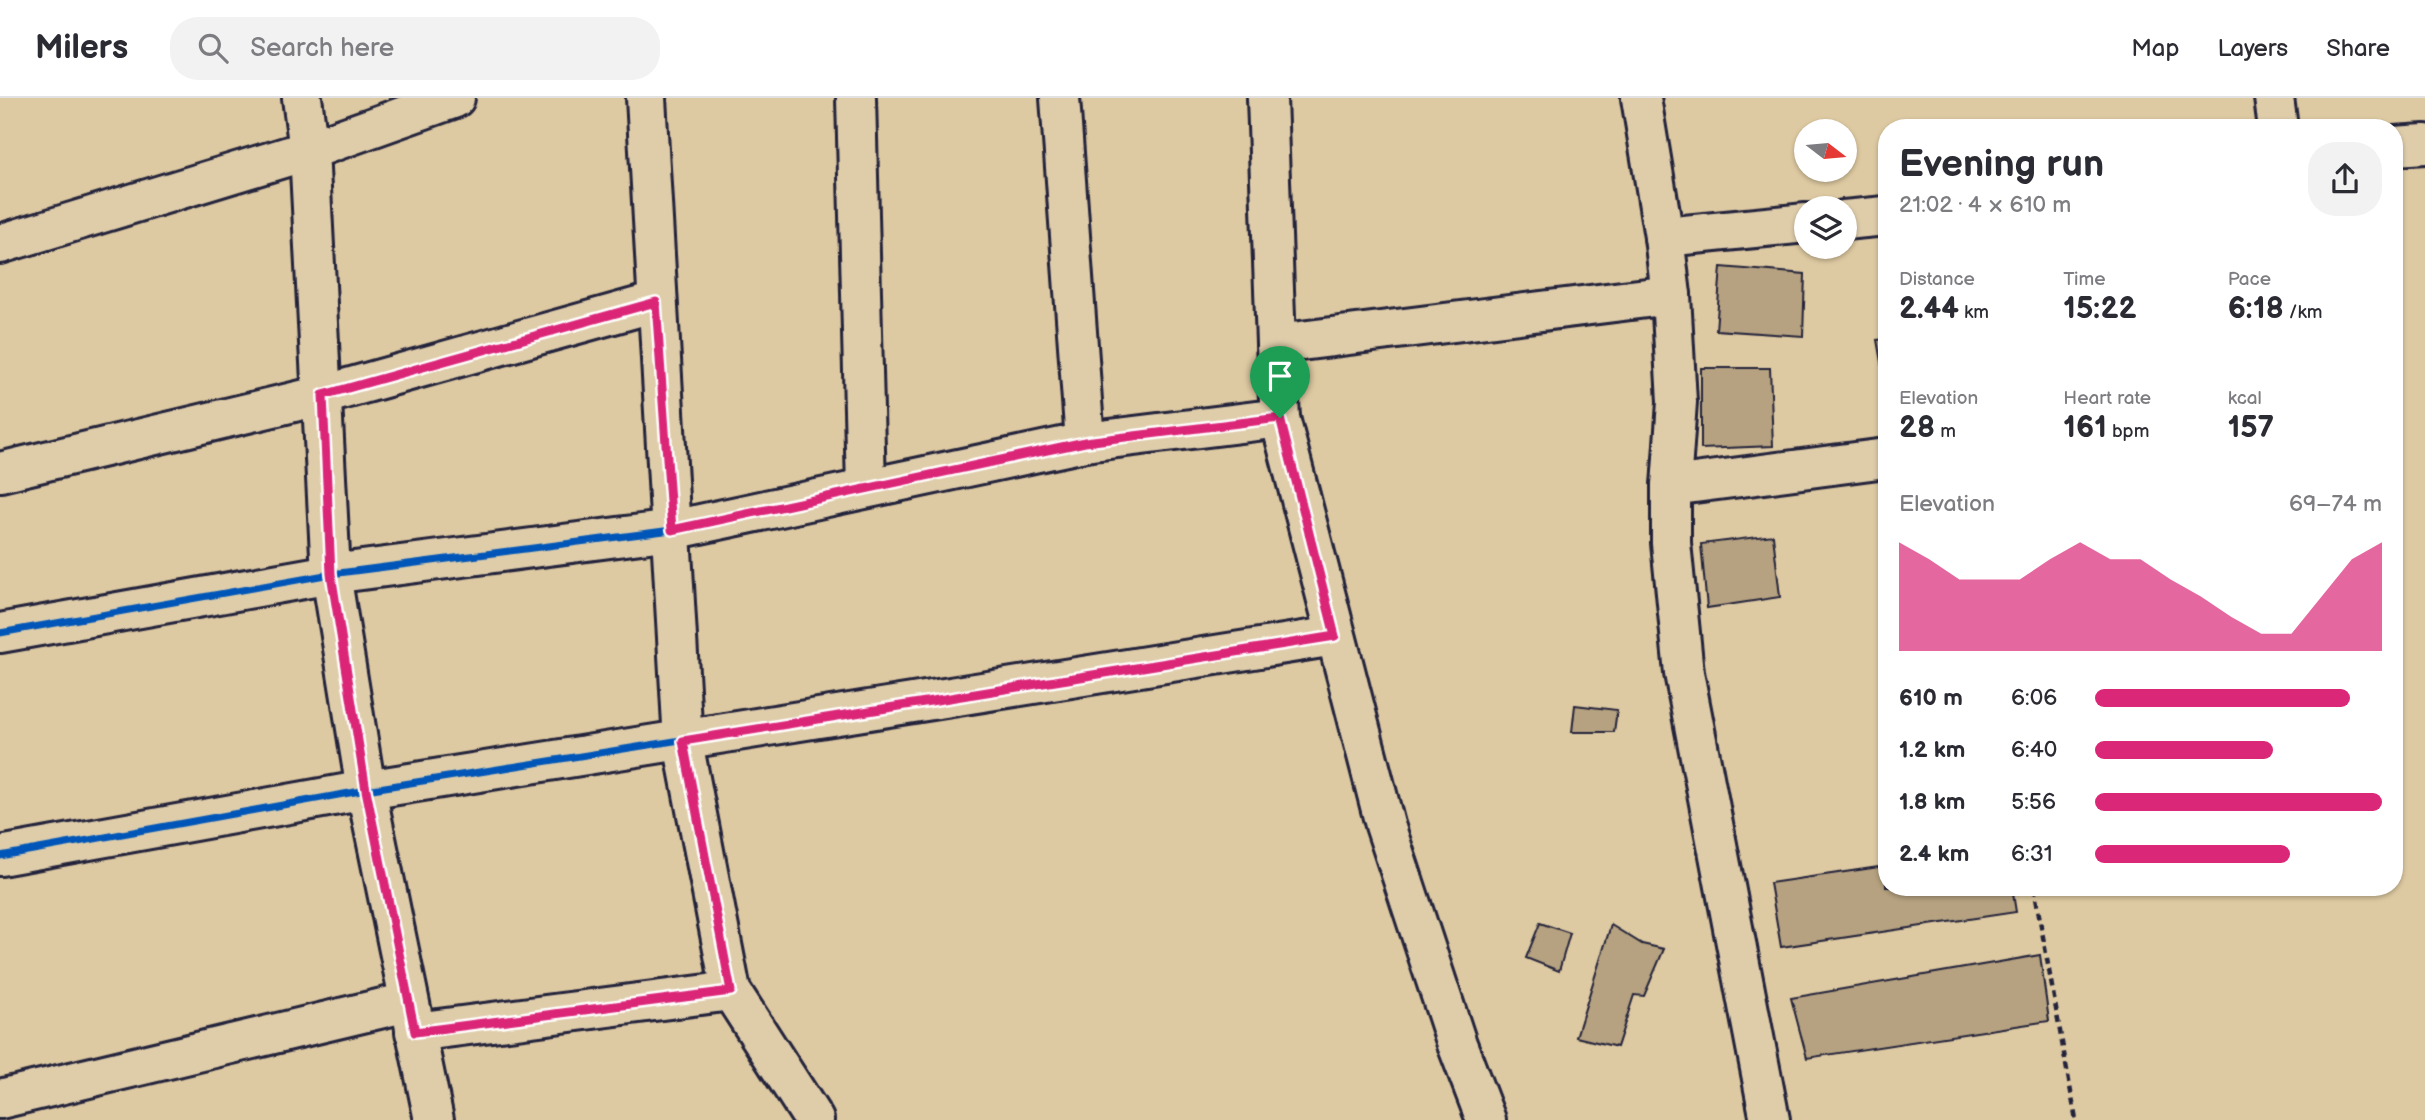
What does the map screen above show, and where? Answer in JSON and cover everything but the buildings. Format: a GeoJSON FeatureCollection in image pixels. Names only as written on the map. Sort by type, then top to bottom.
{"type":"FeatureCollection","features":[{"type":"Feature","properties":{"kind":"street"},"geometry":{"type":"LineString","coordinates":[[302,98],[309,150],[331,574],[366,790],[434,1120]]}},
{"type":"Feature","properties":{"kind":"street"},"geometry":{"type":"LineString","coordinates":[[0,244],[309,150],[455,98]]}},
{"type":"Feature","properties":{"kind":"street"},"geometry":{"type":"LineString","coordinates":[[646,98],[683,741],[731,991],[814,1120]]}},
{"type":"Feature","properties":{"kind":"street"},"geometry":{"type":"LineString","coordinates":[[856,98],[866,488]]}},
{"type":"Feature","properties":{"kind":"street"},"geometry":{"type":"LineString","coordinates":[[1060,98],[1085,442]]}},
{"type":"Feature","properties":{"kind":"street"},"geometry":{"type":"LineString","coordinates":[[1267,98],[1280,418],[1385,825],[1457,1044],[1486,1120]]}},
{"type":"Feature","properties":{"kind":"street"},"geometry":{"type":"LineString","coordinates":[[1641,98],[1671,295],[1677,402],[1671,486],[1671,543],[1684,673],[1770,1120]]}},
{"type":"Feature","properties":{"kind":"street"},"geometry":{"type":"LineString","coordinates":[[2274,98],[2277,119]]}},
{"type":"Feature","properties":{"kind":"street"},"geometry":{"type":"LineString","coordinates":[[2403,145],[2425,144]]}},
{"type":"Feature","properties":{"kind":"street"},"geometry":{"type":"LineString","coordinates":[[1857,219],[1878,217]]}},
{"type":"Feature","properties":{"kind":"street"},"geometry":{"type":"LineString","coordinates":[[1664,237],[1794,224]]}},
{"type":"Feature","properties":{"kind":"street"},"geometry":{"type":"LineString","coordinates":[[1276,344],[1671,295]]}},
{"type":"Feature","properties":{"kind":"street"},"geometry":{"type":"LineString","coordinates":[[0,471],[323,395],[656,302]]}},
{"type":"Feature","properties":{"kind":"street"},"geometry":{"type":"LineString","coordinates":[[0,633],[331,574],[672,530],[1085,442],[1280,418]]}},
{"type":"Feature","properties":{"kind":"street"},"geometry":{"type":"LineString","coordinates":[[1671,486],[1878,459]]}},
{"type":"Feature","properties":{"kind":"street"},"geometry":{"type":"LineString","coordinates":[[0,856],[366,790],[1335,636]]}},
{"type":"Feature","properties":{"kind":"street"},"geometry":{"type":"LineString","coordinates":[[0,1099],[412,1017],[731,991]]}},
{"type":"Feature","properties":{"kind":"path"},"geometry":{"type":"LineString","coordinates":[[2036,896],[2076,1120]]}},
{"type":"Feature","properties":{"kind":"cycle path"},"geometry":{"type":"LineString","coordinates":[[0,633],[331,574],[672,530],[1085,442],[1280,418]]}},
{"type":"Feature","properties":{"kind":"cycle path"},"geometry":{"type":"LineString","coordinates":[[0,856],[366,790],[1335,636]]}},
{"type":"Feature","properties":{"kind":"route"},"geometry":{"type":"LineString","coordinates":[[656,302],[672,530],[1085,442],[1280,418],[1335,636],[683,741],[731,991],[415,1032],[366,790],[331,574],[323,395],[656,302]]}}]}
